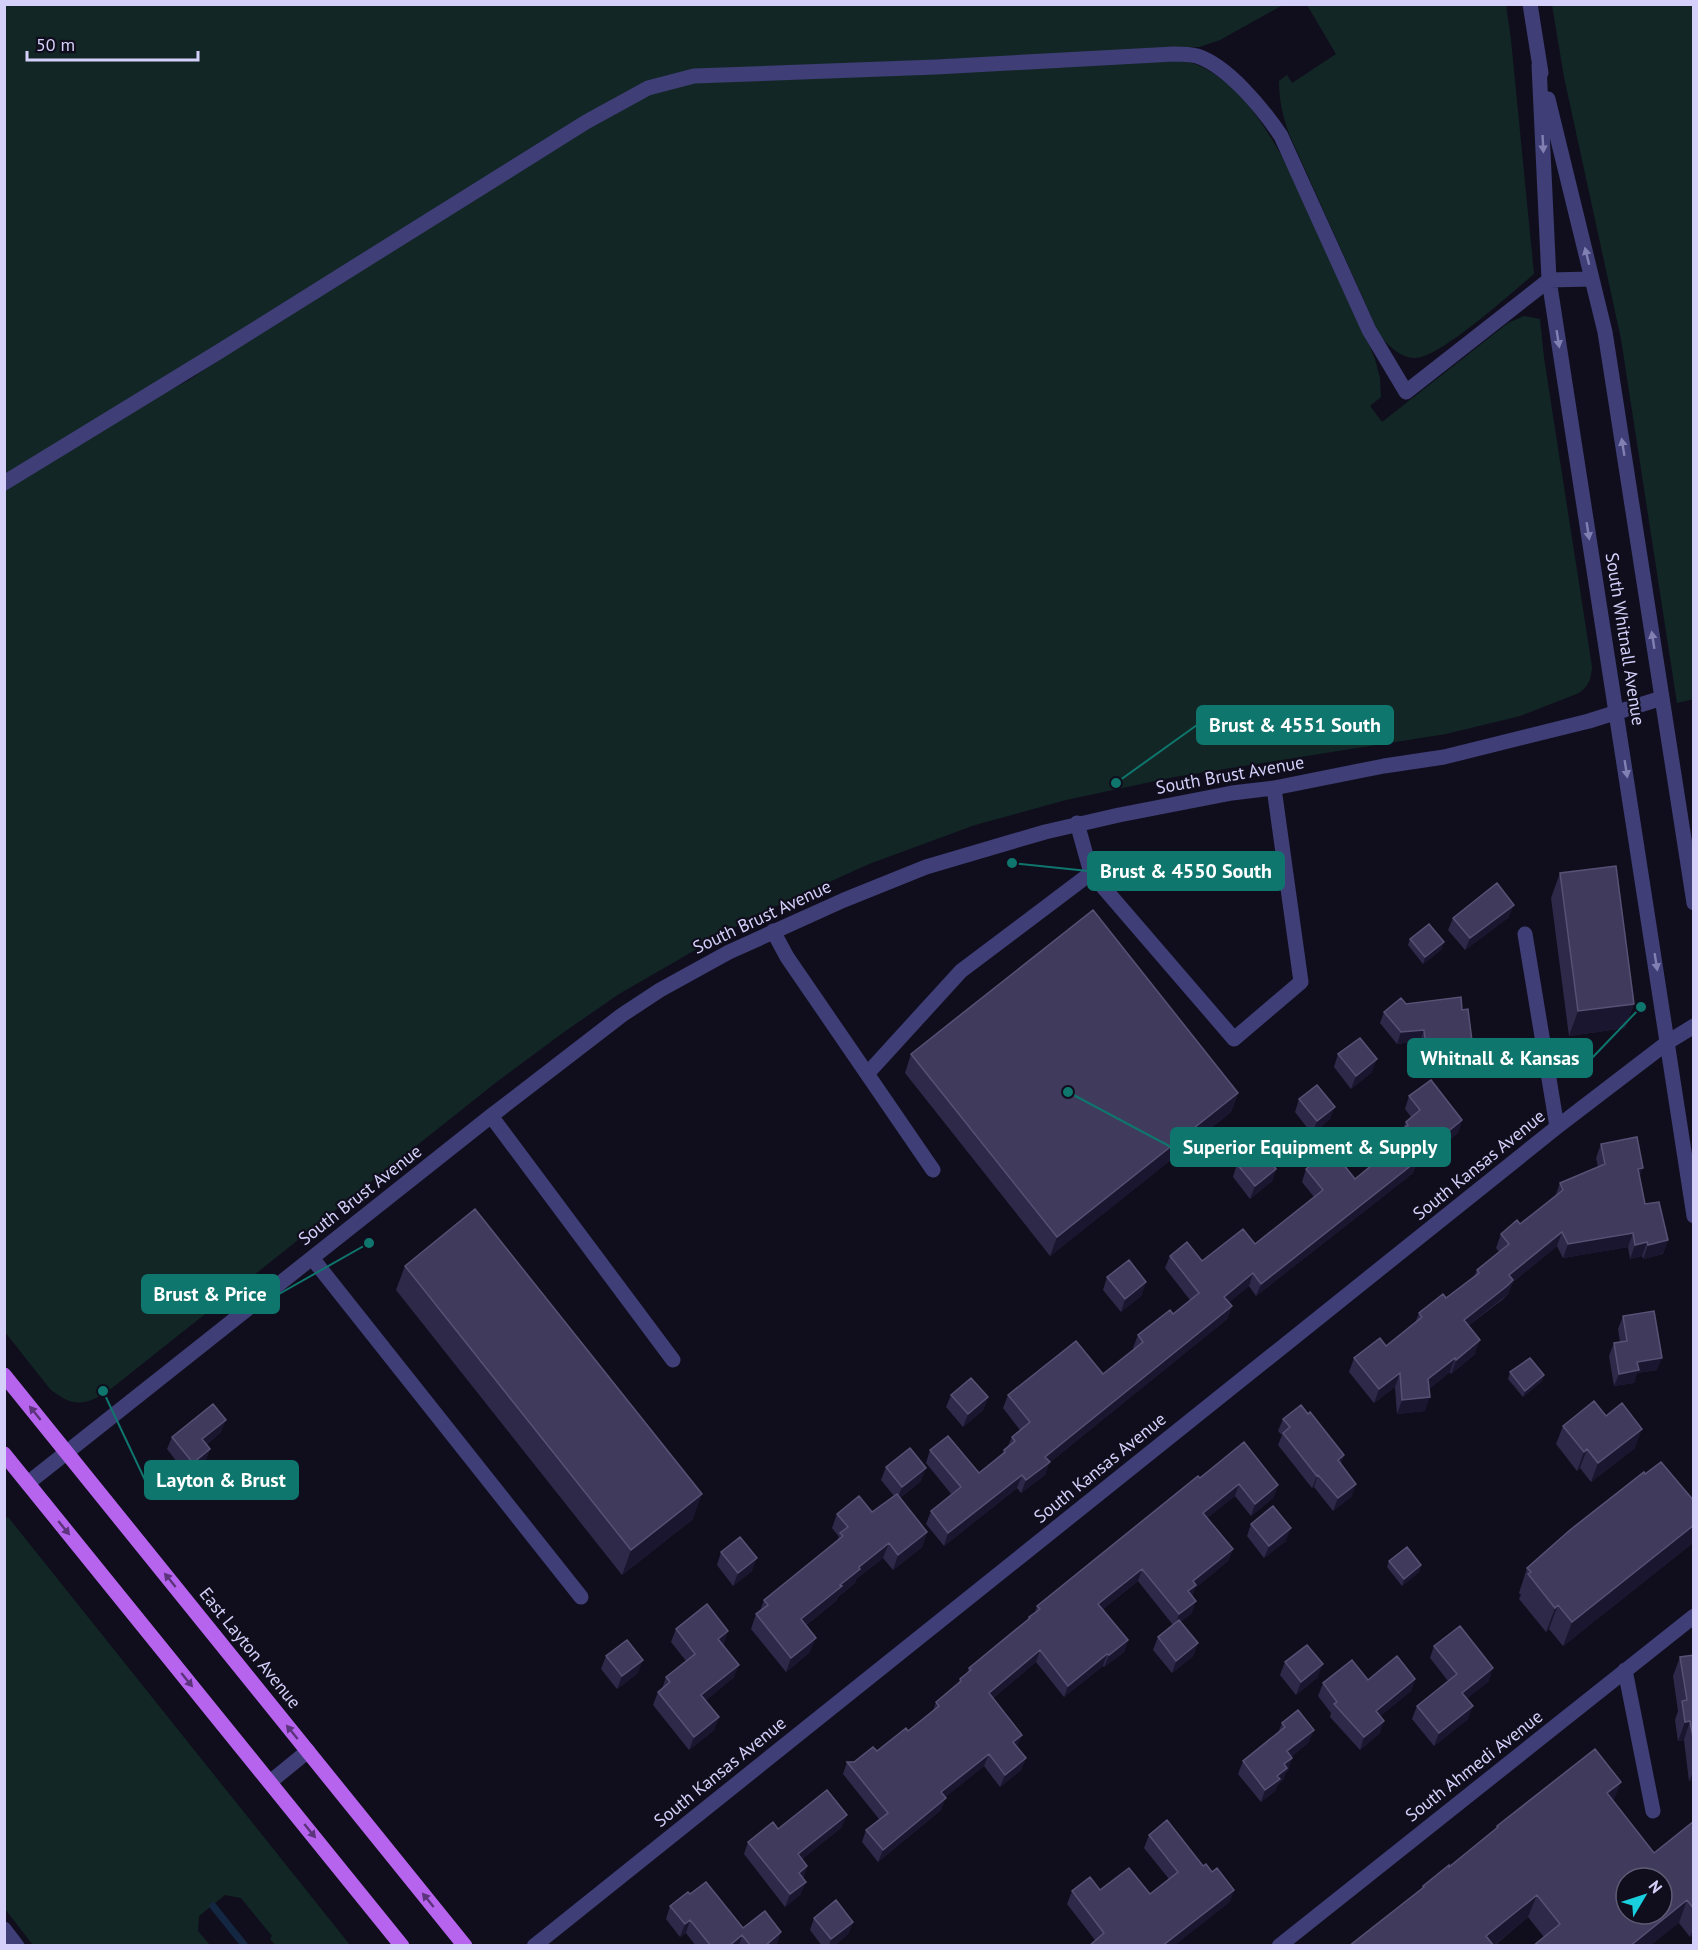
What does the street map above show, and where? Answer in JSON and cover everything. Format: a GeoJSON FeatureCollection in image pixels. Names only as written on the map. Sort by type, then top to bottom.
{"type":"FeatureCollection","features":[{"type":"Feature","properties":{"kind":"main road","name":"East Layton Avenue"},"geometry":{"type":"LineString","coordinates":[[4,1375],[465,1946]]}},
{"type":"Feature","properties":{"kind":"main road"},"geometry":{"type":"LineString","coordinates":[[4,1454],[402,1946]]}},
{"type":"Feature","properties":{"kind":"street","name":"South Whitnall Avenue"},"geometry":{"type":"LineString","coordinates":[[1530,4],[1539,65],[1605,332],[1694,903]]}},
{"type":"Feature","properties":{"kind":"street"},"geometry":{"type":"LineString","coordinates":[[4,483],[267,322],[586,122],[648,88],[694,76],[936,67],[1174,54],[1199,57],[1235,82],[1281,135],[1370,330],[1406,392],[1549,280],[1592,279]]}},
{"type":"Feature","properties":{"kind":"street","name":"South Whitnall Avenue"},"geometry":{"type":"LineString","coordinates":[[1539,65],[1549,280],[1694,1216]]}},
{"type":"Feature","properties":{"kind":"street","name":"South Brust Avenue"},"geometry":{"type":"LineString","coordinates":[[28,1482],[622,1015],[729,952],[844,900],[927,867],[1077,824],[1232,793],[1274,788],[1384,766],[1444,757],[1588,721],[1662,698]]}},
{"type":"Feature","properties":{"kind":"street"},"geometry":{"type":"LineString","coordinates":[[1077,824],[1091,873],[1234,1039],[1301,981],[1274,788]]}},
{"type":"Feature","properties":{"kind":"street"},"geometry":{"type":"LineString","coordinates":[[867,1074],[961,971],[1091,873]]}},
{"type":"Feature","properties":{"kind":"street"},"geometry":{"type":"LineString","coordinates":[[774,931],[786,957],[933,1170]]}},
{"type":"Feature","properties":{"kind":"street"},"geometry":{"type":"LineString","coordinates":[[1525,934],[1557,1127]]}},
{"type":"Feature","properties":{"kind":"street","name":"South Kansas Avenue"},"geometry":{"type":"LineString","coordinates":[[534,1946],[1557,1127],[1668,1042],[1694,1026]]}},
{"type":"Feature","properties":{"kind":"street"},"geometry":{"type":"LineString","coordinates":[[491,1116],[673,1360]]}},
{"type":"Feature","properties":{"kind":"street"},"geometry":{"type":"LineString","coordinates":[[312,1258],[581,1597]]}},
{"type":"Feature","properties":{"kind":"street","name":"South Ahmedi Avenue"},"geometry":{"type":"LineString","coordinates":[[1279,1946],[1694,1616]]}},
{"type":"Feature","properties":{"kind":"street"},"geometry":{"type":"LineString","coordinates":[[1625,1670],[1653,1811]]}},
{"type":"Feature","properties":{"kind":"street"},"geometry":{"type":"LineString","coordinates":[[270,1782],[308,1751]]}},
{"type":"Feature","properties":{"kind":"street"},"geometry":{"type":"LineString","coordinates":[[4,1929],[17,1946]]}},
{"type":"Feature","properties":{"kind":"green space"},"geometry":{"type":"Polygon","coordinates":[[[5,5],[1283,5],[1220,40],[1199,47],[683,72],[5,478],[5,5]]]}},
{"type":"Feature","properties":{"kind":"green space"},"geometry":{"type":"Polygon","coordinates":[[[1307,5],[1506,5],[1534,274],[1458,336],[1426,355],[1415,358],[1400,354],[1380,336],[1283,116],[1279,81],[1287,75],[1292,83],[1336,54],[1307,5]]]}},
{"type":"Feature","properties":{"kind":"green space"},"geometry":{"type":"Polygon","coordinates":[[[1552,5],[1693,5],[1694,699],[1677,703],[1621,339],[1564,77],[1552,5]]]}},
{"type":"Feature","properties":{"kind":"green space"},"geometry":{"type":"Polygon","coordinates":[[[1182,60],[1209,71],[1234,90],[1255,114],[1274,142],[1290,172],[1375,359],[1380,378],[1381,397],[1370,406],[1382,422],[1508,323],[1524,316],[1540,319],[1544,358],[1592,667],[1590,679],[1585,688],[1579,693],[1520,716],[1446,734],[1174,777],[1066,800],[975,825],[869,864],[754,916],[619,994],[564,1032],[494,1084],[107,1392],[85,1402],[72,1402],[50,1389],[5,1332],[5,490],[158,396],[189,380],[269,326],[581,130],[647,94],[697,80],[1182,60]]]}},
{"type":"Feature","properties":{"kind":"green space"},"geometry":{"type":"Polygon","coordinates":[[[8,1517],[350,1945],[275,1945],[270,1939],[272,1936],[241,1898],[225,1895],[199,1916],[198,1931],[210,1945],[33,1945],[5,1909],[4,1519],[8,1517]]]}},
{"type":"Feature","properties":{"kind":"building"},"geometry":{"type":"Polygon","coordinates":[[[1616,866],[1634,1004],[1578,1011],[1560,873],[1616,866]]]}},
{"type":"Feature","properties":{"kind":"building"},"geometry":{"type":"Polygon","coordinates":[[[1497,883],[1514,905],[1470,938],[1453,918],[1497,883]]]}},
{"type":"Feature","properties":{"kind":"building"},"geometry":{"type":"Polygon","coordinates":[[[1093,910],[1238,1093],[1057,1237],[911,1054],[1093,910]]]}},
{"type":"Feature","properties":{"kind":"building"},"geometry":{"type":"Polygon","coordinates":[[[1429,924],[1444,942],[1425,957],[1410,939],[1429,924]]]}},
{"type":"Feature","properties":{"kind":"building"},"geometry":{"type":"Polygon","coordinates":[[[1461,997],[1462,1010],[1468,1009],[1472,1041],[1426,1047],[1424,1030],[1401,1032],[1384,1012],[1401,998],[1406,1004],[1461,997]]]}},
{"type":"Feature","properties":{"kind":"building"},"geometry":{"type":"Polygon","coordinates":[[[1360,1038],[1377,1059],[1356,1076],[1338,1054],[1360,1038]]]}},
{"type":"Feature","properties":{"kind":"building"},"geometry":{"type":"Polygon","coordinates":[[[1431,1080],[1462,1120],[1416,1158],[1418,1160],[1261,1284],[1253,1273],[1224,1297],[1232,1306],[1045,1457],[1050,1462],[1026,1480],[1022,1475],[948,1533],[931,1511],[961,1487],[930,1450],[948,1436],[979,1473],[1005,1452],[1004,1450],[1015,1441],[1012,1437],[1030,1422],[1008,1395],[1076,1341],[1103,1374],[1143,1342],[1138,1335],[1170,1310],[1173,1314],[1199,1293],[1170,1256],[1187,1242],[1202,1261],[1243,1229],[1255,1244],[1323,1190],[1306,1169],[1331,1149],[1355,1179],[1389,1151],[1383,1144],[1408,1125],[1406,1122],[1420,1110],[1409,1096],[1431,1080]]]}},
{"type":"Feature","properties":{"kind":"building"},"geometry":{"type":"Polygon","coordinates":[[[1317,1085],[1335,1107],[1317,1121],[1299,1099],[1317,1085]]]}},
{"type":"Feature","properties":{"kind":"building"},"geometry":{"type":"Polygon","coordinates":[[[1637,1137],[1643,1168],[1638,1169],[1645,1204],[1659,1202],[1668,1240],[1648,1245],[1647,1242],[1635,1245],[1633,1233],[1568,1244],[1562,1232],[1509,1275],[1513,1280],[1507,1286],[1464,1320],[1480,1340],[1428,1379],[1430,1397],[1402,1400],[1400,1373],[1379,1389],[1354,1358],[1380,1338],[1386,1346],[1422,1317],[1419,1313],[1443,1294],[1446,1298],[1479,1273],[1477,1270],[1509,1244],[1501,1234],[1517,1220],[1520,1224],[1563,1190],[1560,1183],[1605,1164],[1601,1144],[1637,1137]]]}},
{"type":"Feature","properties":{"kind":"building"},"geometry":{"type":"Polygon","coordinates":[[[1259,1147],[1276,1169],[1255,1186],[1237,1164],[1259,1147]]]}},
{"type":"Feature","properties":{"kind":"building"},"geometry":{"type":"Polygon","coordinates":[[[475,1209],[702,1494],[631,1550],[405,1266],[475,1209]]]}},
{"type":"Feature","properties":{"kind":"building"},"geometry":{"type":"Polygon","coordinates":[[[1129,1260],[1146,1282],[1125,1299],[1107,1277],[1129,1260]]]}},
{"type":"Feature","properties":{"kind":"building"},"geometry":{"type":"Polygon","coordinates":[[[1654,1311],[1662,1358],[1637,1362],[1639,1370],[1619,1374],[1614,1343],[1627,1341],[1623,1316],[1654,1311]]]}},
{"type":"Feature","properties":{"kind":"building"},"geometry":{"type":"Polygon","coordinates":[[[1530,1358],[1544,1375],[1525,1391],[1510,1372],[1530,1358]]]}},
{"type":"Feature","properties":{"kind":"building"},"geometry":{"type":"Polygon","coordinates":[[[971,1378],[988,1397],[968,1414],[951,1395],[971,1378]]]}},
{"type":"Feature","properties":{"kind":"building"},"geometry":{"type":"Polygon","coordinates":[[[1594,1401],[1606,1416],[1622,1403],[1642,1429],[1598,1463],[1587,1449],[1584,1452],[1563,1426],[1594,1401]]]}},
{"type":"Feature","properties":{"kind":"building"},"geometry":{"type":"Polygon","coordinates":[[[213,1404],[226,1420],[202,1439],[210,1449],[193,1463],[172,1437],[213,1404]]]}},
{"type":"Feature","properties":{"kind":"building"},"geometry":{"type":"Polygon","coordinates":[[[1301,1405],[1308,1414],[1310,1412],[1344,1455],[1338,1460],[1356,1484],[1338,1498],[1317,1476],[1283,1433],[1290,1427],[1283,1419],[1301,1405]]]}},
{"type":"Feature","properties":{"kind":"building"},"geometry":{"type":"Polygon","coordinates":[[[1244,1442],[1278,1485],[1255,1504],[1239,1484],[1203,1513],[1233,1549],[1193,1581],[1196,1585],[1188,1591],[1196,1601],[1179,1614],[1142,1569],[1098,1604],[1128,1640],[1068,1686],[1040,1650],[989,1693],[1022,1735],[1013,1742],[1026,1758],[1005,1775],[989,1754],[941,1792],[946,1798],[883,1850],[866,1830],[888,1813],[847,1762],[854,1762],[873,1747],[877,1751],[906,1728],[908,1731],[939,1706],[936,1702],[961,1681],[960,1679],[971,1670],[969,1668],[1040,1609],[1037,1606],[1198,1476],[1200,1478],[1244,1442]]]}},
{"type":"Feature","properties":{"kind":"building"},"geometry":{"type":"Polygon","coordinates":[[[910,1448],[926,1468],[902,1487],[886,1467],[910,1448]]]}},
{"type":"Feature","properties":{"kind":"building"},"geometry":{"type":"Polygon","coordinates":[[[1661,1462],[1694,1501],[1694,1525],[1572,1622],[1558,1605],[1555,1608],[1528,1574],[1531,1572],[1527,1568],[1570,1530],[1644,1472],[1645,1474],[1661,1462]]]}},
{"type":"Feature","properties":{"kind":"building"},"geometry":{"type":"Polygon","coordinates":[[[897,1494],[927,1532],[898,1555],[889,1543],[859,1567],[860,1569],[840,1585],[842,1586],[801,1619],[816,1638],[791,1658],[756,1614],[768,1605],[764,1600],[843,1536],[840,1533],[848,1527],[837,1514],[859,1496],[872,1512],[897,1494]]]}},
{"type":"Feature","properties":{"kind":"building"},"geometry":{"type":"Polygon","coordinates":[[[1273,1506],[1291,1528],[1269,1546],[1251,1524],[1273,1506]]]}},
{"type":"Feature","properties":{"kind":"building"},"geometry":{"type":"Polygon","coordinates":[[[740,1537],[757,1558],[738,1573],[721,1552],[740,1537]]]}},
{"type":"Feature","properties":{"kind":"building"},"geometry":{"type":"Polygon","coordinates":[[[1407,1547],[1421,1565],[1404,1579],[1389,1561],[1407,1547]]]}},
{"type":"Feature","properties":{"kind":"building"},"geometry":{"type":"Polygon","coordinates":[[[707,1604],[728,1631],[718,1639],[739,1665],[701,1695],[719,1717],[694,1737],[658,1692],[670,1682],[666,1677],[695,1654],[676,1629],[707,1604]]]}},
{"type":"Feature","properties":{"kind":"building"},"geometry":{"type":"Polygon","coordinates":[[[1179,1620],[1198,1643],[1176,1661],[1158,1637],[1179,1620]]]}},
{"type":"Feature","properties":{"kind":"building"},"geometry":{"type":"Polygon","coordinates":[[[1460,1626],[1493,1668],[1462,1693],[1473,1706],[1439,1733],[1417,1706],[1457,1674],[1434,1646],[1460,1626]]]}},
{"type":"Feature","properties":{"kind":"building"},"geometry":{"type":"Polygon","coordinates":[[[627,1640],[643,1660],[622,1676],[606,1656],[627,1640]]]}},
{"type":"Feature","properties":{"kind":"building"},"geometry":{"type":"Polygon","coordinates":[[[1307,1645],[1323,1664],[1301,1682],[1285,1662],[1307,1645]]]}},
{"type":"Feature","properties":{"kind":"building"},"geometry":{"type":"Polygon","coordinates":[[[1694,1655],[1694,1743],[1690,1721],[1685,1722],[1682,1701],[1687,1700],[1680,1657],[1694,1655]]]}},
{"type":"Feature","properties":{"kind":"building"},"geometry":{"type":"Polygon","coordinates":[[[1397,1656],[1415,1679],[1376,1711],[1384,1721],[1364,1737],[1334,1704],[1337,1702],[1323,1683],[1352,1660],[1368,1680],[1397,1656]]]}},
{"type":"Feature","properties":{"kind":"building"},"geometry":{"type":"Polygon","coordinates":[[[1298,1710],[1314,1730],[1287,1751],[1292,1758],[1284,1764],[1287,1768],[1277,1776],[1280,1779],[1265,1790],[1243,1761],[1285,1727],[1282,1723],[1298,1710]]]}},
{"type":"Feature","properties":{"kind":"building"},"geometry":{"type":"Polygon","coordinates":[[[1595,1749],[1621,1782],[1607,1793],[1654,1853],[1694,1821],[1694,1909],[1687,1900],[1674,1910],[1674,1866],[1614,1866],[1614,1926],[1655,1926],[1630,1946],[1533,1946],[1560,1924],[1537,1895],[1486,1936],[1494,1946],[1349,1946],[1595,1749]]]}},
{"type":"Feature","properties":{"kind":"building"},"geometry":{"type":"Polygon","coordinates":[[[827,1790],[847,1815],[798,1854],[807,1866],[799,1873],[806,1882],[790,1894],[748,1842],[773,1822],[778,1829],[827,1790]]]}},
{"type":"Feature","properties":{"kind":"building"},"geometry":{"type":"Polygon","coordinates":[[[1167,1820],[1203,1866],[1206,1864],[1212,1872],[1217,1868],[1234,1890],[1162,1946],[1089,1946],[1104,1933],[1072,1891],[1090,1877],[1100,1890],[1129,1868],[1150,1894],[1178,1872],[1149,1835],[1167,1820]]]}},
{"type":"Feature","properties":{"kind":"building"},"geometry":{"type":"Polygon","coordinates":[[[706,1882],[743,1928],[765,1911],[781,1932],[765,1946],[751,1946],[742,1935],[729,1946],[711,1946],[690,1920],[685,1924],[670,1906],[706,1882]]]}},
{"type":"Feature","properties":{"kind":"building"},"geometry":{"type":"Polygon","coordinates":[[[836,1900],[853,1922],[831,1939],[814,1918],[836,1900]]]}},
{"type":"Feature","properties":{"kind":"waterway"},"geometry":{"type":"LineString","coordinates":[[213,1906],[245,1946]]}},
{"type":"Feature","properties":{"kind":"place","name":"Brust & 4551 South"},"geometry":{"type":"Point","coordinates":[1116,783]}},
{"type":"Feature","properties":{"kind":"place","name":"Brust & 4550 South"},"geometry":{"type":"Point","coordinates":[1012,863]}},
{"type":"Feature","properties":{"kind":"place","name":"Whitnall & Kansas"},"geometry":{"type":"Point","coordinates":[1641,1007]}},
{"type":"Feature","properties":{"kind":"place","name":"Superior Equipment & Supply"},"geometry":{"type":"Point","coordinates":[1068,1092]}},
{"type":"Feature","properties":{"kind":"place","name":"Brust & Price"},"geometry":{"type":"Point","coordinates":[369,1243]}},
{"type":"Feature","properties":{"kind":"place","name":"Layton & Brust"},"geometry":{"type":"Point","coordinates":[103,1391]}}]}
